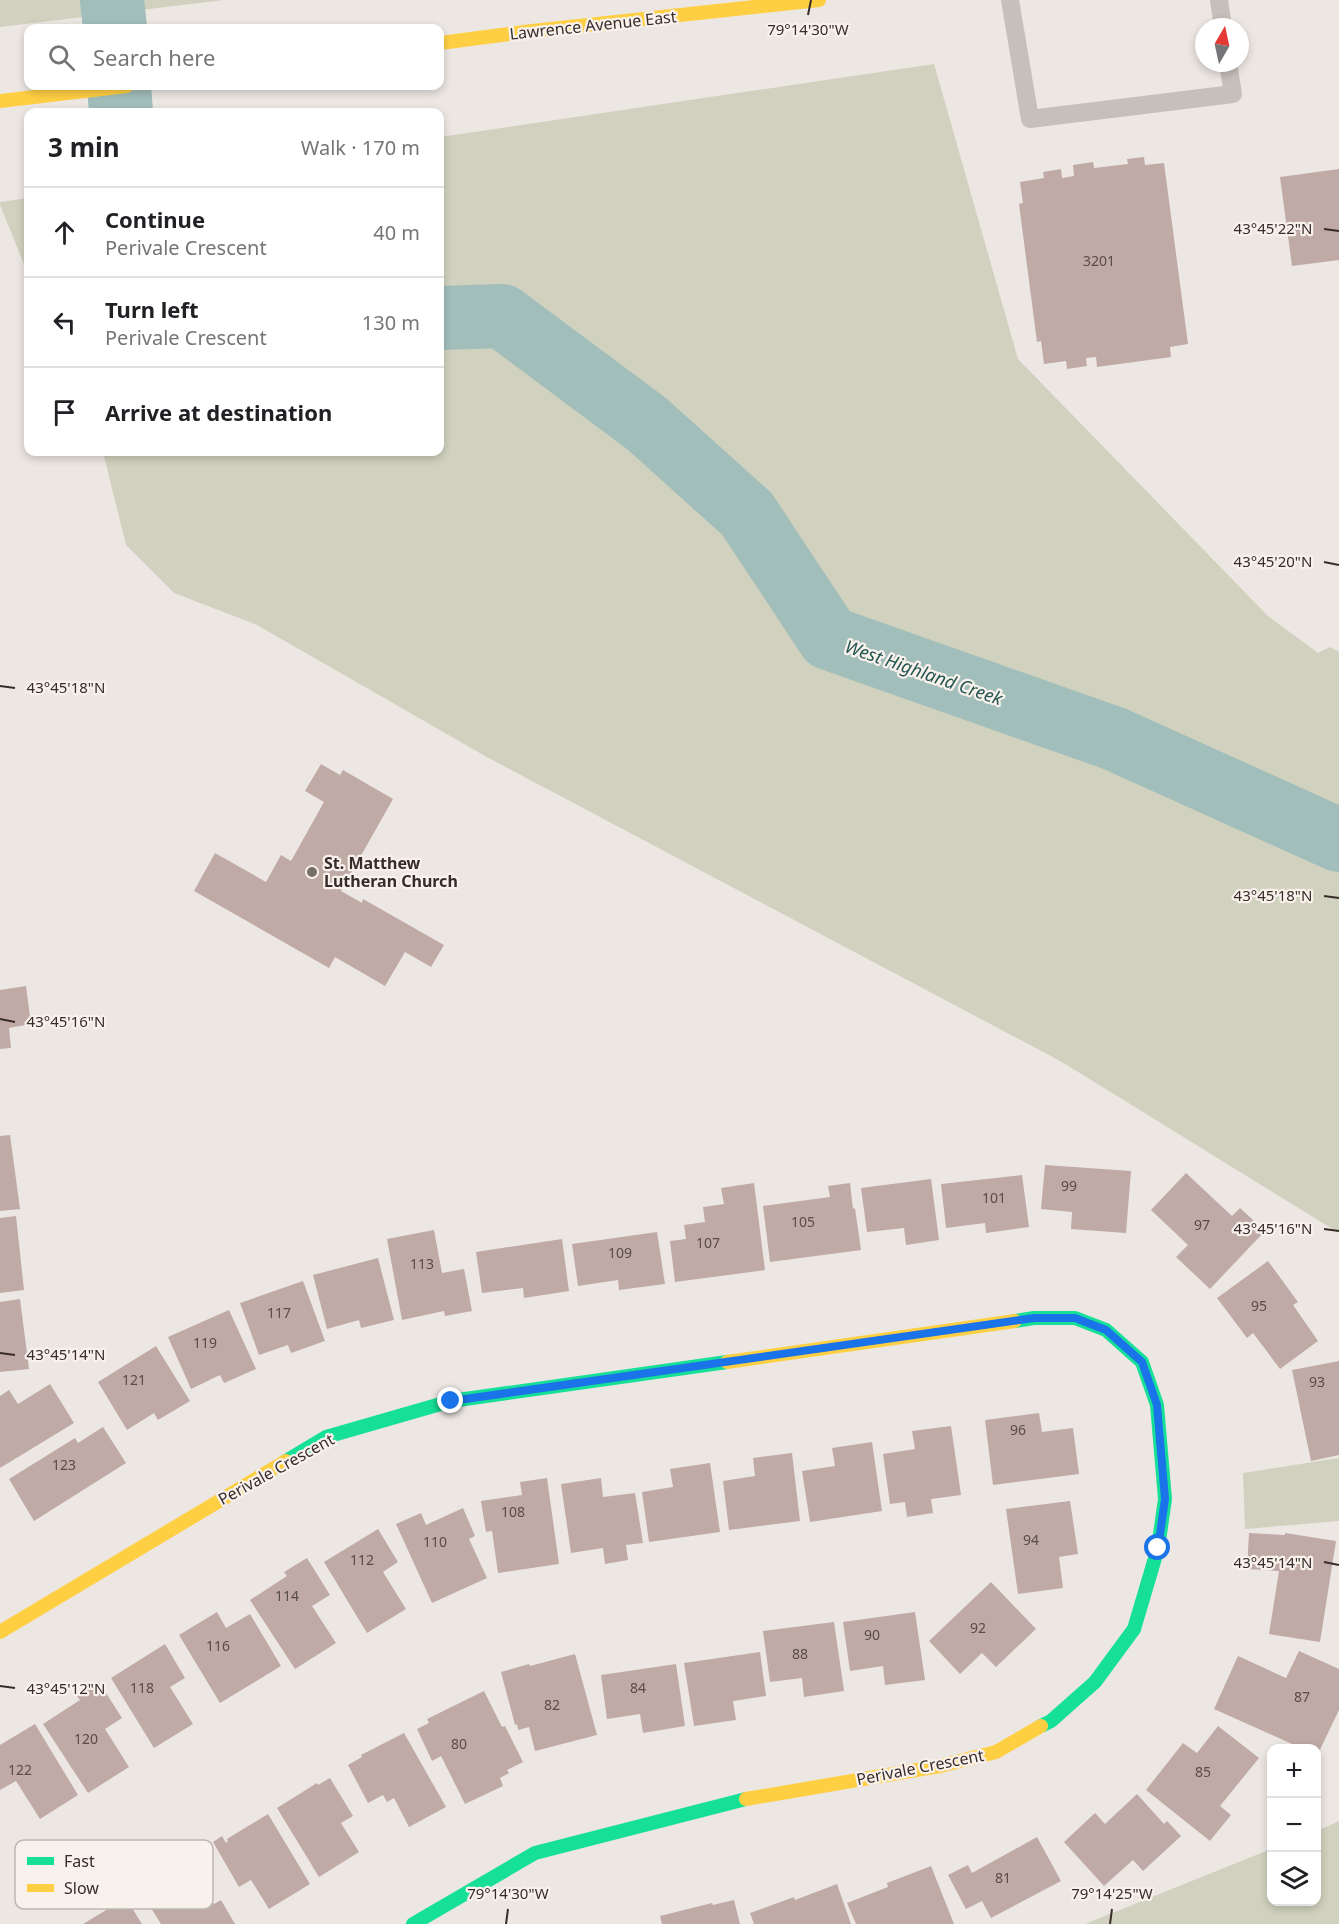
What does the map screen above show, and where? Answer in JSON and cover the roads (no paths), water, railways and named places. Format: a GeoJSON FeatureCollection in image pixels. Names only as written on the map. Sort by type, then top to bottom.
{"type":"FeatureCollection","features":[{"type":"Feature","properties":{"kind":"street","name":"Lawrence Avenue East"},"geometry":{"type":"LineString","coordinates":[[444,42],[532,31],[658,9],[813,0]]}},
{"type":"Feature","properties":{"kind":"street"},"geometry":{"type":"LineString","coordinates":[[0,101],[93,90]]}},
{"type":"Feature","properties":{"kind":"street","name":"Perivale Crescent"},"geometry":{"type":"LineString","coordinates":[[0,1632],[326,1437],[451,1401],[1034,1318],[1075,1318],[1106,1330],[1142,1362],[1157,1405],[1165,1499],[1158,1548],[1134,1629],[1095,1682],[1051,1721],[996,1752],[940,1766],[743,1798],[535,1852],[413,1924]]}},
{"type":"Feature","properties":{"kind":"lane"},"geometry":{"type":"LineString","coordinates":[[1010,0],[1030,119],[1233,94],[1229,72]]}},
{"type":"Feature","properties":{"kind":"lane"},"geometry":{"type":"LineString","coordinates":[[1219,0],[1222,18]]}},
{"type":"Feature","properties":{"kind":"waterway","name":"West Highland Creek"},"geometry":{"type":"LineString","coordinates":[[112,0],[115,24]]}},
{"type":"Feature","properties":{"kind":"waterway","name":"West Highland Creek"},"geometry":{"type":"LineString","coordinates":[[119,90],[121,108]]}},
{"type":"Feature","properties":{"kind":"waterway","name":"West Highland Creek"},"geometry":{"type":"LineString","coordinates":[[444,318],[502,316],[647,424],[747,514],[829,638],[1115,739],[1339,840]]}},
{"type":"Feature","properties":{"kind":"place","name":"St. Matthew Lutheran Church"},"geometry":{"type":"Point","coordinates":[312,872]}}]}
